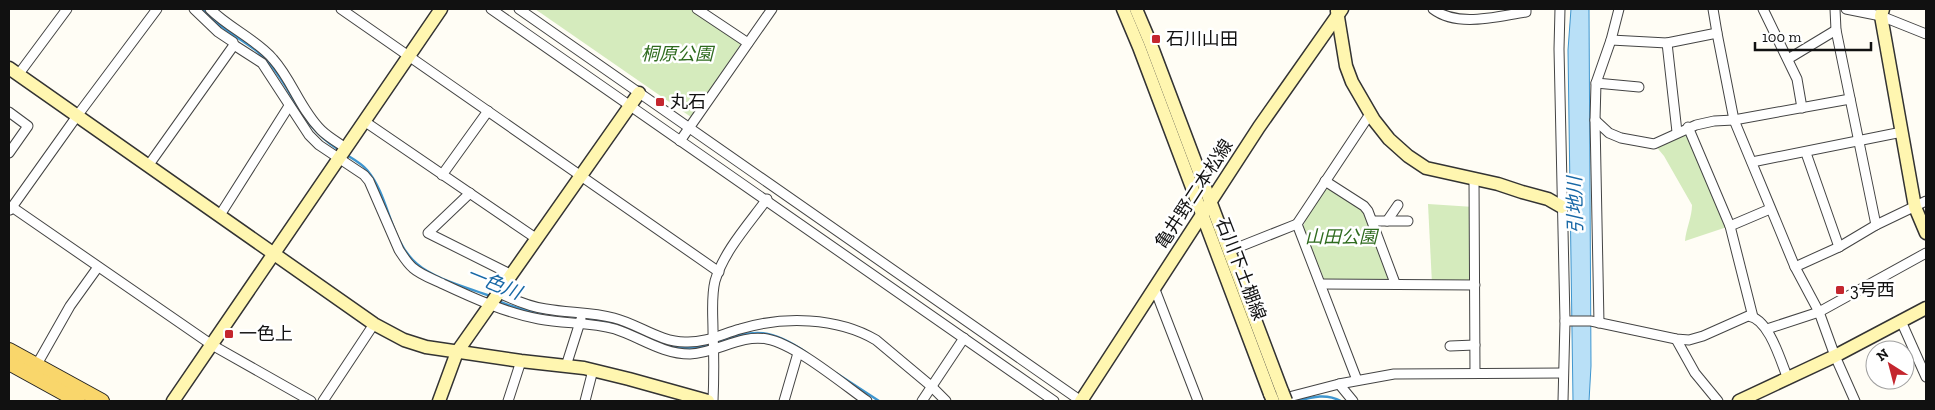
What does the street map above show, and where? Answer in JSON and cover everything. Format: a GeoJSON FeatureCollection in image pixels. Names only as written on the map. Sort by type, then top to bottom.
{"type":"FeatureCollection","features":[{"type":"Feature","properties":{"kind":"main road"},"geometry":{"type":"LineString","coordinates":[[9,350],[36,366],[77,398]]}},
{"type":"Feature","properties":{"kind":"main road"},"geometry":{"type":"LineString","coordinates":[[9,363],[77,398],[102,401]]}},
{"type":"Feature","properties":{"kind":"street"},"geometry":{"type":"LineString","coordinates":[[67,9],[14,72],[374,324],[404,340],[426,348],[593,370],[708,401]]}},
{"type":"Feature","properties":{"kind":"street"},"geometry":{"type":"LineString","coordinates":[[157,9],[10,210],[98,267],[212,345],[311,401]]}},
{"type":"Feature","properties":{"kind":"street"},"geometry":{"type":"LineString","coordinates":[[194,9],[218,32],[233,42],[234,45],[262,63],[309,135],[342,153]]}},
{"type":"Feature","properties":{"kind":"street"},"geometry":{"type":"LineString","coordinates":[[210,9],[227,24],[269,54],[316,125],[369,181],[399,250],[413,268],[466,294],[546,309],[583,312],[616,318],[678,342],[694,342],[756,325],[785,322],[808,321],[844,326],[876,340],[946,401]]}},
{"type":"Feature","properties":{"kind":"street"},"geometry":{"type":"LineString","coordinates":[[341,9],[719,272]]}},
{"type":"Feature","properties":{"kind":"street"},"geometry":{"type":"LineString","coordinates":[[173,401],[441,9]]}},
{"type":"Feature","properties":{"kind":"street"},"geometry":{"type":"LineString","coordinates":[[491,9],[767,199],[1054,401]]}},
{"type":"Feature","properties":{"kind":"street"},"geometry":{"type":"LineString","coordinates":[[519,9],[1081,401]]}},
{"type":"Feature","properties":{"kind":"street"},"geometry":{"type":"LineString","coordinates":[[697,9],[748,44]]}},
{"type":"Feature","properties":{"kind":"street"},"geometry":{"type":"LineString","coordinates":[[680,140],[772,9]]}},
{"type":"Feature","properties":{"kind":"street","name":"石川下土棚線"},"geometry":{"type":"LineString","coordinates":[[1122,9],[1139,48],[1202,215],[1277,398]]}},
{"type":"Feature","properties":{"kind":"street","name":"石川下土棚線"},"geometry":{"type":"LineString","coordinates":[[1136,9],[1229,251],[1277,398]]}},
{"type":"Feature","properties":{"kind":"street"},"geometry":{"type":"LineString","coordinates":[[1433,9],[1444,16],[1482,18],[1526,12],[1526,9]]}},
{"type":"Feature","properties":{"kind":"street"},"geometry":{"type":"LineString","coordinates":[[1560,9],[1562,207],[1568,321],[1563,373],[1563,401]]}},
{"type":"Feature","properties":{"kind":"street"},"geometry":{"type":"LineString","coordinates":[[1595,322],[1594,120],[1596,83],[1611,40],[1619,9]]}},
{"type":"Feature","properties":{"kind":"street"},"geometry":{"type":"LineString","coordinates":[[1713,9],[1716,33],[1734,120],[1770,209],[1795,267],[1819,312],[1855,401]]}},
{"type":"Feature","properties":{"kind":"street"},"geometry":{"type":"LineString","coordinates":[[1762,9],[1797,78],[1802,108]]}},
{"type":"Feature","properties":{"kind":"street"},"geometry":{"type":"LineString","coordinates":[[1834,9],[1836,30],[1876,225]]}},
{"type":"Feature","properties":{"kind":"street"},"geometry":{"type":"LineString","coordinates":[[1846,9],[1882,12],[1926,34]]}},
{"type":"Feature","properties":{"kind":"street"},"geometry":{"type":"LineString","coordinates":[[1339,10],[1346,66],[1352,82],[1370,114],[1389,139],[1416,163],[1437,171],[1498,184],[1539,196],[1562,207]]}},
{"type":"Feature","properties":{"kind":"street","name":"亀井野二本松線"},"geometry":{"type":"LineString","coordinates":[[1081,401],[1275,102],[1339,10]]}},
{"type":"Feature","properties":{"kind":"street"},"geometry":{"type":"LineString","coordinates":[[1882,12],[1902,132],[1921,204],[1926,233]]}},
{"type":"Feature","properties":{"kind":"street"},"geometry":{"type":"LineString","coordinates":[[1788,58],[1836,30]]}},
{"type":"Feature","properties":{"kind":"street"},"geometry":{"type":"LineString","coordinates":[[1611,40],[1667,43],[1716,33]]}},
{"type":"Feature","properties":{"kind":"street"},"geometry":{"type":"LineString","coordinates":[[1667,43],[1677,132]]}},
{"type":"Feature","properties":{"kind":"street"},"geometry":{"type":"LineString","coordinates":[[148,166],[234,45]]}},
{"type":"Feature","properties":{"kind":"street"},"geometry":{"type":"LineString","coordinates":[[1596,83],[1639,88]]}},
{"type":"Feature","properties":{"kind":"street"},"geometry":{"type":"LineString","coordinates":[[439,401],[457,352],[639,93]]}},
{"type":"Feature","properties":{"kind":"street"},"geometry":{"type":"LineString","coordinates":[[1594,120],[1609,133],[1621,138],[1654,144],[1688,127],[1714,121],[1734,120],[1850,99]]}},
{"type":"Feature","properties":{"kind":"street"},"geometry":{"type":"LineString","coordinates":[[220,215],[289,106]]}},
{"type":"Feature","properties":{"kind":"street"},"geometry":{"type":"LineString","coordinates":[[442,175],[488,111]]}},
{"type":"Feature","properties":{"kind":"street"},"geometry":{"type":"LineString","coordinates":[[9,112],[28,126],[9,153]]}},
{"type":"Feature","properties":{"kind":"street"},"geometry":{"type":"LineString","coordinates":[[1229,251],[1297,224],[1370,114]]}},
{"type":"Feature","properties":{"kind":"street"},"geometry":{"type":"LineString","coordinates":[[364,121],[537,238]]}},
{"type":"Feature","properties":{"kind":"street"},"geometry":{"type":"LineString","coordinates":[[1688,127],[1730,226],[1753,317]]}},
{"type":"Feature","properties":{"kind":"street"},"geometry":{"type":"LineString","coordinates":[[1752,162],[1902,132]]}},
{"type":"Feature","properties":{"kind":"street"},"geometry":{"type":"LineString","coordinates":[[1806,152],[1839,247]]}},
{"type":"Feature","properties":{"kind":"street"},"geometry":{"type":"LineString","coordinates":[[1474,180],[1476,373]]}},
{"type":"Feature","properties":{"kind":"street"},"geometry":{"type":"LineString","coordinates":[[1325,182],[1364,206],[1372,221],[1395,283]]}},
{"type":"Feature","properties":{"kind":"street"},"geometry":{"type":"LineString","coordinates":[[470,194],[428,233],[512,275]]}},
{"type":"Feature","properties":{"kind":"street"},"geometry":{"type":"LineString","coordinates":[[713,401],[714,290],[719,272],[735,244],[767,199]]}},
{"type":"Feature","properties":{"kind":"street"},"geometry":{"type":"LineString","coordinates":[[1795,267],[1839,247],[1876,225],[1921,204]]}},
{"type":"Feature","properties":{"kind":"street"},"geometry":{"type":"LineString","coordinates":[[1387,221],[1398,205]]}},
{"type":"Feature","properties":{"kind":"street"},"geometry":{"type":"LineString","coordinates":[[1730,226],[1770,209]]}},
{"type":"Feature","properties":{"kind":"street"},"geometry":{"type":"LineString","coordinates":[[1372,221],[1408,220]]}},
{"type":"Feature","properties":{"kind":"street"},"geometry":{"type":"LineString","coordinates":[[1297,224],[1357,380]]}},
{"type":"Feature","properties":{"kind":"street"},"geometry":{"type":"LineString","coordinates":[[1767,329],[1819,312],[1926,253]]}},
{"type":"Feature","properties":{"kind":"street"},"geometry":{"type":"LineString","coordinates":[[36,366],[70,306],[98,267]]}},
{"type":"Feature","properties":{"kind":"street"},"geometry":{"type":"LineString","coordinates":[[1321,284],[1395,283],[1475,286]]}},
{"type":"Feature","properties":{"kind":"street"},"geometry":{"type":"LineString","coordinates":[[1154,287],[1198,401]]}},
{"type":"Feature","properties":{"kind":"street"},"geometry":{"type":"LineString","coordinates":[[495,299],[532,318],[616,329],[660,348],[679,353],[702,352],[755,338],[782,344],[867,401]]}},
{"type":"Feature","properties":{"kind":"street"},"geometry":{"type":"LineString","coordinates":[[1739,401],[1836,356],[1926,308]]}},
{"type":"Feature","properties":{"kind":"street"},"geometry":{"type":"LineString","coordinates":[[566,366],[583,312]]}},
{"type":"Feature","properties":{"kind":"street"},"geometry":{"type":"LineString","coordinates":[[1568,321],[1595,322],[1689,340],[1748,316],[1753,317],[1767,329],[1788,379]]}},
{"type":"Feature","properties":{"kind":"street"},"geometry":{"type":"LineString","coordinates":[[1901,321],[1926,376]]}},
{"type":"Feature","properties":{"kind":"street"},"geometry":{"type":"LineString","coordinates":[[324,401],[374,324]]}},
{"type":"Feature","properties":{"kind":"street"},"geometry":{"type":"LineString","coordinates":[[922,401],[964,338]]}},
{"type":"Feature","properties":{"kind":"street"},"geometry":{"type":"LineString","coordinates":[[1676,339],[1695,373],[1718,401]]}},
{"type":"Feature","properties":{"kind":"street"},"geometry":{"type":"LineString","coordinates":[[1450,346],[1475,345]]}},
{"type":"Feature","properties":{"kind":"street"},"geometry":{"type":"LineString","coordinates":[[784,401],[798,353]]}},
{"type":"Feature","properties":{"kind":"street"},"geometry":{"type":"LineString","coordinates":[[508,401],[521,362]]}},
{"type":"Feature","properties":{"kind":"street"},"geometry":{"type":"LineString","coordinates":[[585,401],[593,370]]}},
{"type":"Feature","properties":{"kind":"street"},"geometry":{"type":"LineString","coordinates":[[1277,398],[1357,380],[1394,374],[1563,373]]}},
{"type":"Feature","properties":{"kind":"street"},"geometry":{"type":"LineString","coordinates":[[1339,384],[1354,401]]}},
{"type":"Feature","properties":{"kind":"green space","name":"桐原公園"},"geometry":{"type":"Polygon","coordinates":[[[535,9],[691,9],[741,44],[691,117],[535,9]]]}},
{"type":"Feature","properties":{"kind":"green space"},"geometry":{"type":"Polygon","coordinates":[[[1688,127],[1730,226],[1685,241],[1692,205],[1664,156],[1654,144],[1688,127]]]}},
{"type":"Feature","properties":{"kind":"green space","name":"山田公園"},"geometry":{"type":"Polygon","coordinates":[[[1329,189],[1360,208],[1366,214],[1390,277],[1388,280],[1324,279],[1303,227],[1307,216],[1325,190],[1329,189]]]}},
{"type":"Feature","properties":{"kind":"green space"},"geometry":{"type":"Polygon","coordinates":[[[1428,204],[1474,207],[1475,285],[1432,284],[1428,204]]]}},
{"type":"Feature","properties":{"kind":"water","name":"引地川"},"geometry":{"type":"Polygon","coordinates":[[[1571,9],[1589,9],[1591,366],[1589,401],[1573,401],[1568,50],[1571,9]]]}},
{"type":"Feature","properties":{"kind":"waterway","name":"一色川"},"geometry":{"type":"LineString","coordinates":[[202,9],[219,24],[254,49],[270,64],[315,130],[339,150]]}},
{"type":"Feature","properties":{"kind":"waterway","name":"一色川"},"geometry":{"type":"LineString","coordinates":[[345,154],[365,168],[375,181],[401,243],[417,264],[442,279],[490,296]]}},
{"type":"Feature","properties":{"kind":"waterway","name":"一色川"},"geometry":{"type":"LineString","coordinates":[[499,301],[513,307],[542,313],[601,320],[681,348],[711,344]]}},
{"type":"Feature","properties":{"kind":"waterway","name":"一色川"},"geometry":{"type":"LineString","coordinates":[[716,342],[742,334],[763,333],[784,339],[807,353]]}},
{"type":"Feature","properties":{"kind":"waterway","name":"一色川"},"geometry":{"type":"LineString","coordinates":[[836,373],[879,401]]}},
{"type":"Feature","properties":{"kind":"waterway","name":"一色川"},"geometry":{"type":"LineString","coordinates":[[1296,401],[1324,396],[1341,401]]}},
{"type":"Feature","properties":{"kind":"place","name":"石川山田"},"geometry":{"type":"Point","coordinates":[1156,39]}},
{"type":"Feature","properties":{"kind":"place","name":"丸石"},"geometry":{"type":"Point","coordinates":[660,102]}},
{"type":"Feature","properties":{"kind":"place","name":"3号西"},"geometry":{"type":"Point","coordinates":[1840,290]}},
{"type":"Feature","properties":{"kind":"place","name":"一色上"},"geometry":{"type":"Point","coordinates":[229,334]}}]}
